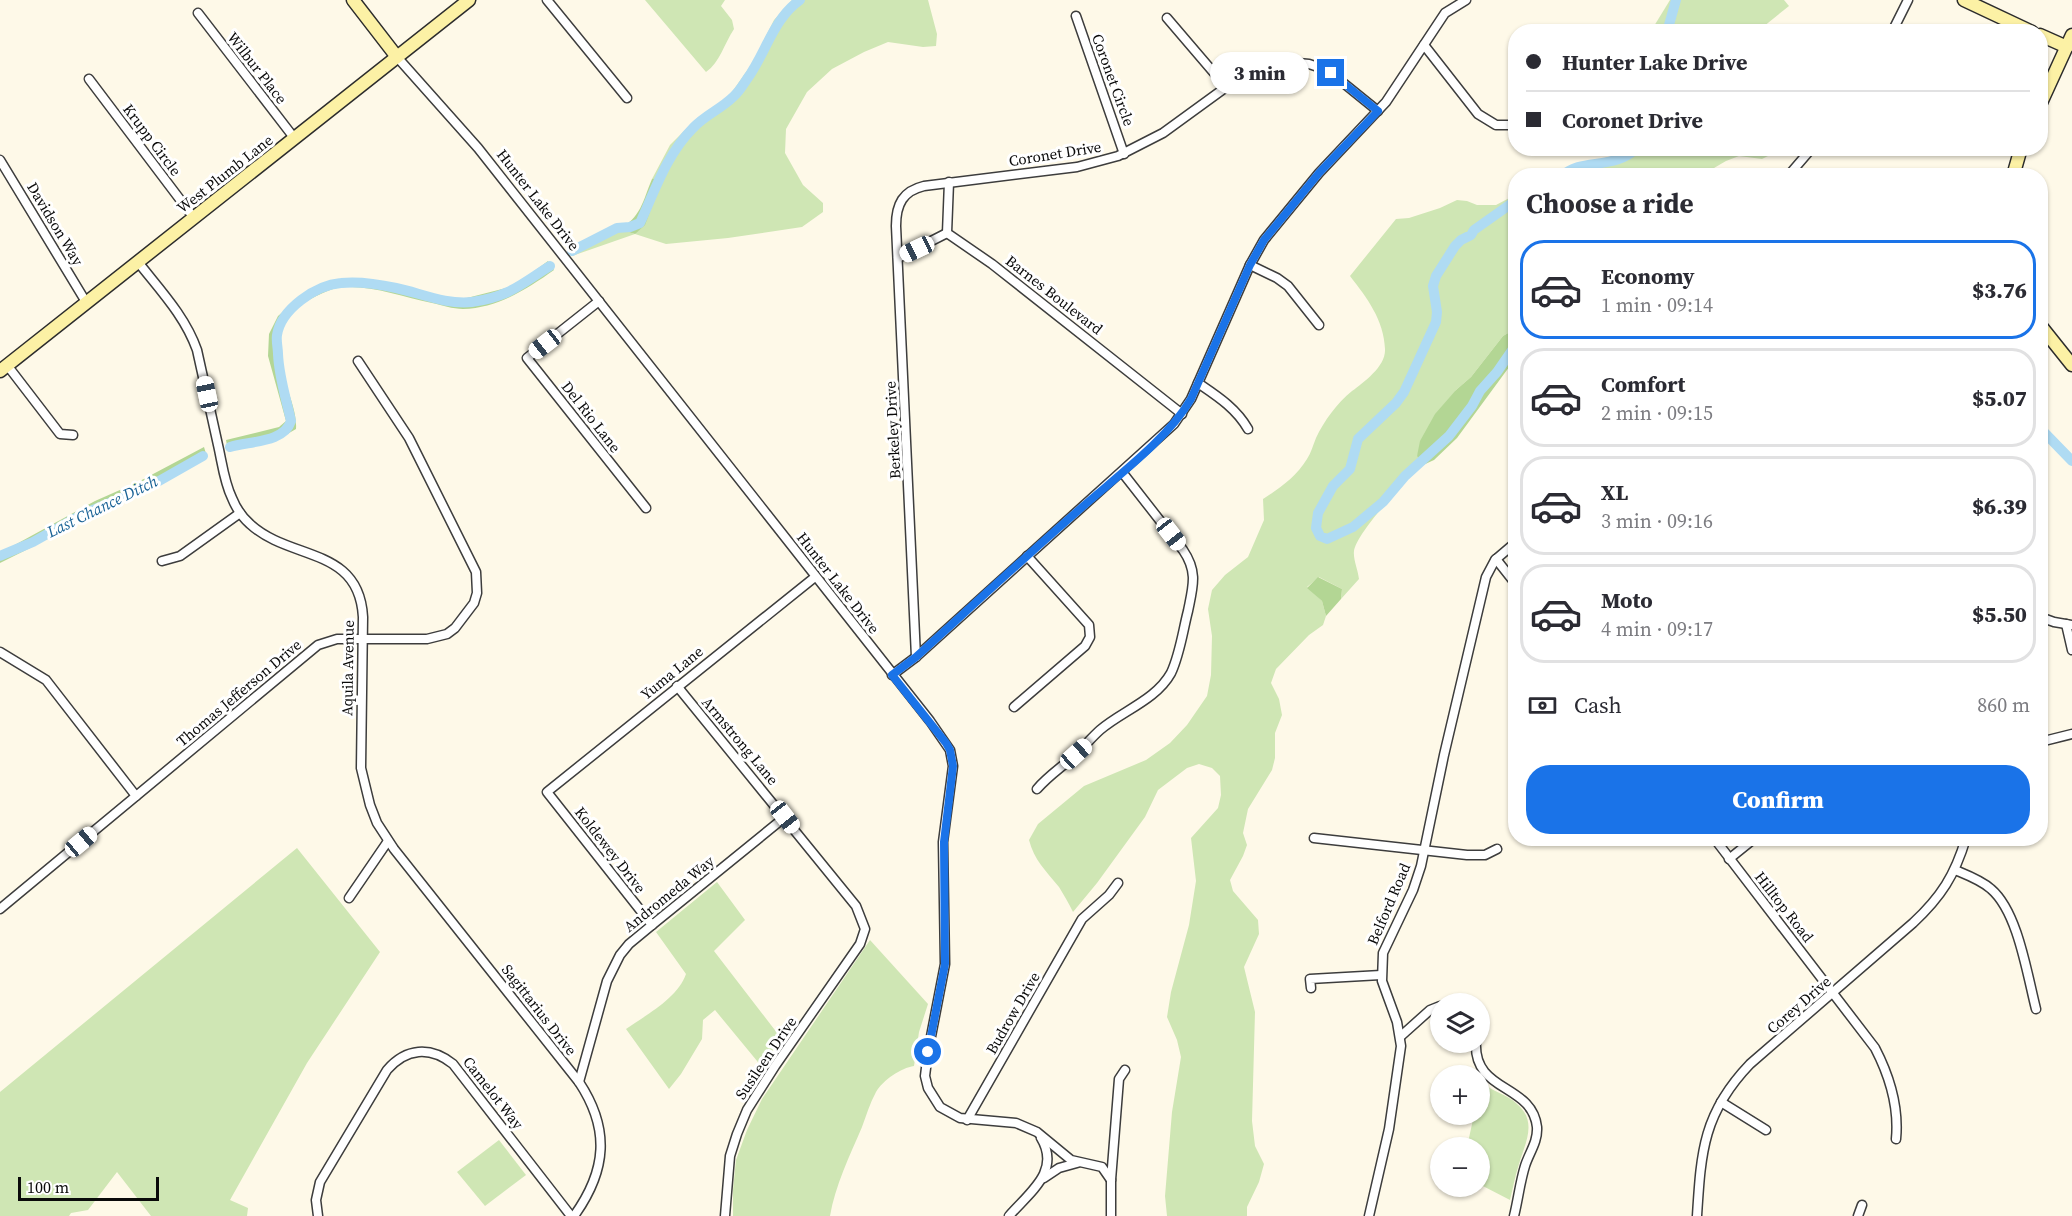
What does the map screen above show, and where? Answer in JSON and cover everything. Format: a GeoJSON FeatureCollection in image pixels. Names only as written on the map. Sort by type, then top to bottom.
{"type":"FeatureCollection","features":[{"type":"Feature","properties":{"kind":"main road","name":"Hunter Lake Drive"},"geometry":{"type":"LineString","coordinates":[[353,0],[397,57]]}},
{"type":"Feature","properties":{"kind":"main road","name":"West Plumb Lane"},"geometry":{"type":"LineString","coordinates":[[3,368],[469,0]]}},
{"type":"Feature","properties":{"kind":"main road"},"geometry":{"type":"LineString","coordinates":[[1964,0],[2015,24]]}},
{"type":"Feature","properties":{"kind":"main road"},"geometry":{"type":"LineString","coordinates":[[2048,37],[2069,41],[2048,87]]}},
{"type":"Feature","properties":{"kind":"main road"},"geometry":{"type":"LineString","coordinates":[[2048,335],[2072,365]]}},
{"type":"Feature","properties":{"kind":"street"},"geometry":{"type":"LineString","coordinates":[[547,0],[627,99]]}},
{"type":"Feature","properties":{"kind":"street"},"geometry":{"type":"LineString","coordinates":[[892,675],[916,657],[1122,472],[1182,414],[1250,265],[1264,240],[1319,173],[1386,102],[1445,13],[1466,0]]}},
{"type":"Feature","properties":{"kind":"street"},"geometry":{"type":"LineString","coordinates":[[1896,24],[1908,0]]}},
{"type":"Feature","properties":{"kind":"street","name":"Wilbur Place"},"geometry":{"type":"LineString","coordinates":[[198,13],[295,139]]}},
{"type":"Feature","properties":{"kind":"street","name":"Coronet Circle"},"geometry":{"type":"LineString","coordinates":[[1076,16],[1124,154]]}},
{"type":"Feature","properties":{"kind":"street"},"geometry":{"type":"LineString","coordinates":[[1167,18],[1226,87]]}},
{"type":"Feature","properties":{"kind":"street"},"geometry":{"type":"LineString","coordinates":[[1424,45],[1478,114],[1496,124],[1508,125]]}},
{"type":"Feature","properties":{"kind":"street","name":"Hunter Lake Drive"},"geometry":{"type":"LineString","coordinates":[[397,57],[478,148],[950,750],[953,766],[944,842],[945,964],[925,1076],[928,1088],[940,1107],[968,1120],[1016,1124],[1037,1132],[1071,1160],[1102,1167],[1111,1180]]}},
{"type":"Feature","properties":{"kind":"street","name":"Coronet Drive"},"geometry":{"type":"LineString","coordinates":[[898,258],[896,216],[900,201],[916,188],[1077,167],[1124,154],[1163,133],[1251,69],[1267,61],[1309,64],[1331,73],[1378,111]]}},
{"type":"Feature","properties":{"kind":"street","name":"Krupp Circle"},"geometry":{"type":"LineString","coordinates":[[88,79],[194,218]]}},
{"type":"Feature","properties":{"kind":"street"},"geometry":{"type":"LineString","coordinates":[[1795,168],[1805,156]]}},
{"type":"Feature","properties":{"kind":"street","name":"Davidson Way"},"geometry":{"type":"LineString","coordinates":[[0,160],[86,302]]}},
{"type":"Feature","properties":{"kind":"street"},"geometry":{"type":"LineString","coordinates":[[898,258],[947,233],[949,182]]}},
{"type":"Feature","properties":{"kind":"street","name":"Barnes Boulevard"},"geometry":{"type":"LineString","coordinates":[[947,233],[992,264],[1182,414]]}},
{"type":"Feature","properties":{"kind":"street","name":"Berkeley Drive"},"geometry":{"type":"LineString","coordinates":[[898,258],[916,657]]}},
{"type":"Feature","properties":{"kind":"street","name":"Aquila Avenue"},"geometry":{"type":"LineString","coordinates":[[138,262],[184,321],[192,336],[228,488],[240,513],[261,533],[274,540],[328,560],[348,576],[360,599],[363,639],[361,768],[370,805],[388,840]]}},
{"type":"Feature","properties":{"kind":"street"},"geometry":{"type":"LineString","coordinates":[[1250,265],[1288,286],[1319,325]]}},
{"type":"Feature","properties":{"kind":"street","name":"Del Rio Lane"},"geometry":{"type":"LineString","coordinates":[[599,301],[527,358],[646,508]]}},
{"type":"Feature","properties":{"kind":"street","name":"Thomas Jefferson Drive"},"geometry":{"type":"LineString","coordinates":[[0,909],[318,645],[337,639],[427,639],[447,634],[470,611],[477,593],[476,572],[410,438],[358,361]]}},
{"type":"Feature","properties":{"kind":"street"},"geometry":{"type":"LineString","coordinates":[[3,368],[46,415],[60,434],[73,435]]}},
{"type":"Feature","properties":{"kind":"street"},"geometry":{"type":"LineString","coordinates":[[1198,383],[1232,408],[1248,429]]}},
{"type":"Feature","properties":{"kind":"street"},"geometry":{"type":"LineString","coordinates":[[1037,789],[1100,730],[1159,687],[1171,673],[1178,651],[1193,588],[1194,574],[1183,550],[1122,472]]}},
{"type":"Feature","properties":{"kind":"street"},"geometry":{"type":"LineString","coordinates":[[162,561],[180,556],[240,513]]}},
{"type":"Feature","properties":{"kind":"street","name":"Belford Road"},"geometry":{"type":"LineString","coordinates":[[1369,1216],[1391,1116],[1400,1056],[1401,1036],[1381,975],[1383,953],[1413,890],[1424,851],[1482,590],[1496,559],[1508,549]]}},
{"type":"Feature","properties":{"kind":"street"},"geometry":{"type":"LineString","coordinates":[[1014,707],[1085,646],[1090,637],[1089,626],[1027,556]]}},
{"type":"Feature","properties":{"kind":"street"},"geometry":{"type":"LineString","coordinates":[[1496,559],[1508,574]]}},
{"type":"Feature","properties":{"kind":"street","name":"Yuma Lane"},"geometry":{"type":"LineString","coordinates":[[548,792],[815,577]]}},
{"type":"Feature","properties":{"kind":"street"},"geometry":{"type":"LineString","coordinates":[[2048,619],[2069,625],[2072,650]]}},
{"type":"Feature","properties":{"kind":"street"},"geometry":{"type":"LineString","coordinates":[[0,652],[46,680],[136,796]]}},
{"type":"Feature","properties":{"kind":"street","name":"Armstrong Lane"},"geometry":{"type":"LineString","coordinates":[[677,686],[856,906],[863,920],[864,929]]}},
{"type":"Feature","properties":{"kind":"street"},"geometry":{"type":"LineString","coordinates":[[2048,740],[2072,734]]}},
{"type":"Feature","properties":{"kind":"street","name":"Koldewey Drive"},"geometry":{"type":"LineString","coordinates":[[548,792],[652,925]]}},
{"type":"Feature","properties":{"kind":"street","name":"Andromeda Way"},"geometry":{"type":"LineString","coordinates":[[579,1082],[612,968],[629,944],[785,817]]}},
{"type":"Feature","properties":{"kind":"street"},"geometry":{"type":"LineString","coordinates":[[1314,838],[1478,856],[1490,854],[1497,849]]}},
{"type":"Feature","properties":{"kind":"street"},"geometry":{"type":"LineString","coordinates":[[349,898],[388,840]]}},
{"type":"Feature","properties":{"kind":"street","name":"Sagittarius Drive"},"geometry":{"type":"LineString","coordinates":[[388,840],[579,1082],[596,1112],[601,1144],[597,1174],[592,1189],[573,1216]]}},
{"type":"Feature","properties":{"kind":"street","name":"Hilltop Road"},"geometry":{"type":"LineString","coordinates":[[1720,846],[1866,1034],[1880,1057],[1895,1108],[1896,1139]]}},
{"type":"Feature","properties":{"kind":"street"},"geometry":{"type":"LineString","coordinates":[[1729,859],[1745,846]]}},
{"type":"Feature","properties":{"kind":"street","name":"Corey Drive"},"geometry":{"type":"LineString","coordinates":[[1697,1216],[1703,1145],[1714,1114],[1736,1080],[1750,1064],[1926,912],[1942,893],[1955,870],[1963,846]]}},
{"type":"Feature","properties":{"kind":"street"},"geometry":{"type":"LineString","coordinates":[[1955,870],[1986,885],[2006,906],[2036,1009]]}},
{"type":"Feature","properties":{"kind":"street","name":"Budrow Drive"},"geometry":{"type":"LineString","coordinates":[[968,1120],[1082,919],[1109,895],[1118,883]]}},
{"type":"Feature","properties":{"kind":"street","name":"Susileen Drive"},"geometry":{"type":"LineString","coordinates":[[724,1216],[730,1156],[747,1110],[860,944],[864,929]]}},
{"type":"Feature","properties":{"kind":"street"},"geometry":{"type":"LineString","coordinates":[[1311,988],[1310,979],[1381,975]]}},
{"type":"Feature","properties":{"kind":"street"},"geometry":{"type":"LineString","coordinates":[[1401,1036],[1430,1010]]}},
{"type":"Feature","properties":{"kind":"street","name":"Camelot Way"},"geometry":{"type":"LineString","coordinates":[[318,1216],[316,1200],[320,1182],[387,1070],[401,1057],[418,1051],[436,1053],[453,1064],[573,1216]]}},
{"type":"Feature","properties":{"kind":"street"},"geometry":{"type":"LineString","coordinates":[[1477,1053],[1477,1059],[1486,1075],[1497,1085],[1520,1096],[1533,1114],[1536,1125],[1535,1144],[1524,1168],[1514,1216]]}},
{"type":"Feature","properties":{"kind":"street"},"geometry":{"type":"LineString","coordinates":[[1111,1216],[1111,1180],[1119,1079],[1125,1070]]}},
{"type":"Feature","properties":{"kind":"street"},"geometry":{"type":"LineString","coordinates":[[1721,1102],[1766,1130]]}},
{"type":"Feature","properties":{"kind":"street"},"geometry":{"type":"LineString","coordinates":[[1035,1187],[1044,1174],[1049,1156],[1037,1132]]}},
{"type":"Feature","properties":{"kind":"street"},"geometry":{"type":"LineString","coordinates":[[1009,1216],[1050,1173],[1067,1164],[1080,1162]]}},
{"type":"Feature","properties":{"kind":"street"},"geometry":{"type":"LineString","coordinates":[[1858,1216],[1862,1205]]}},
{"type":"Feature","properties":{"kind":"green space"},"geometry":{"type":"Polygon","coordinates":[[[645,0],[725,0],[721,6],[732,20],[734,29],[711,68],[706,72],[645,0]]]}},
{"type":"Feature","properties":{"kind":"green space"},"geometry":{"type":"Polygon","coordinates":[[[792,0],[928,0],[937,34],[936,46],[923,47],[888,42],[832,69],[807,92],[786,129],[785,153],[803,185],[823,203],[823,212],[802,227],[728,238],[666,244],[635,234],[662,178],[652,179],[670,145],[690,125],[730,95],[753,62],[774,20],[792,0]]]}},
{"type":"Feature","properties":{"kind":"green space"},"geometry":{"type":"Polygon","coordinates":[[[1670,0],[1784,0],[1789,6],[1767,24],[1655,24],[1670,0]]]}},
{"type":"Feature","properties":{"kind":"green space"},"geometry":{"type":"Polygon","coordinates":[[[1614,156],[1739,156],[1714,168],[1566,168],[1614,156]]]}},
{"type":"Feature","properties":{"kind":"green space"},"geometry":{"type":"Polygon","coordinates":[[[1739,156],[1768,156],[1762,159],[1739,156]]]}},
{"type":"Feature","properties":{"kind":"green space"},"geometry":{"type":"Polygon","coordinates":[[[663,177],[645,225],[635,234],[618,229],[632,220],[652,179],[663,177]]]}},
{"type":"Feature","properties":{"kind":"green space"},"geometry":{"type":"Polygon","coordinates":[[[1508,199],[1508,333],[1503,336],[1471,377],[1456,390],[1417,456],[1421,466],[1383,507],[1357,542],[1354,557],[1359,579],[1341,599],[1342,589],[1319,577],[1307,587],[1322,601],[1326,616],[1323,625],[1309,635],[1276,669],[1271,683],[1279,699],[1282,715],[1275,733],[1275,758],[1272,770],[1248,809],[1243,833],[1247,845],[1230,880],[1233,891],[1258,920],[1259,934],[1244,967],[1255,1012],[1252,1121],[1255,1146],[1264,1164],[1259,1182],[1247,1207],[1247,1216],[1167,1216],[1165,1196],[1172,1112],[1181,1057],[1177,1040],[1167,1017],[1171,992],[1189,925],[1196,881],[1191,838],[1218,808],[1221,795],[1220,776],[1212,768],[1199,764],[1187,768],[1158,790],[1145,817],[1073,912],[1059,887],[1037,859],[1029,840],[1038,824],[1084,786],[1146,760],[1170,743],[1187,725],[1207,696],[1211,675],[1212,636],[1208,609],[1212,590],[1225,575],[1248,557],[1264,520],[1263,499],[1293,477],[1308,457],[1319,432],[1331,413],[1346,396],[1373,373],[1382,361],[1385,349],[1382,328],[1368,301],[1350,276],[1396,219],[1409,218],[1457,200],[1477,205],[1496,205],[1508,199]]]}},
{"type":"Feature","properties":{"kind":"green space"},"geometry":{"type":"Polygon","coordinates":[[[618,229],[635,234],[572,256],[568,250],[618,229]]]}},
{"type":"Feature","properties":{"kind":"green space"},"geometry":{"type":"Polygon","coordinates":[[[548,261],[554,270],[533,284],[500,301],[476,308],[455,308],[389,292],[357,287],[336,288],[307,301],[286,319],[279,335],[278,346],[281,370],[296,418],[296,429],[277,440],[228,451],[226,440],[279,427],[286,421],[268,356],[269,334],[278,316],[300,297],[321,284],[347,279],[379,281],[459,300],[514,286],[548,261]]]}},
{"type":"Feature","properties":{"kind":"green space"},"geometry":{"type":"Polygon","coordinates":[[[1508,333],[1508,369],[1457,438],[1434,460],[1421,466],[1417,456],[1420,441],[1435,414],[1471,377],[1503,336],[1508,333]]]}},
{"type":"Feature","properties":{"kind":"green space"},"geometry":{"type":"Polygon","coordinates":[[[204,447],[207,457],[165,481],[65,527],[0,563],[0,553],[95,501],[138,482],[204,447]]]}},
{"type":"Feature","properties":{"kind":"green space"},"geometry":{"type":"Polygon","coordinates":[[[1318,577],[1342,589],[1341,599],[1326,616],[1322,601],[1307,588],[1318,577]]]}},
{"type":"Feature","properties":{"kind":"green space"},"geometry":{"type":"Polygon","coordinates":[[[297,848],[380,952],[307,1063],[230,1200],[248,1208],[247,1216],[151,1216],[117,1172],[88,1210],[71,1213],[69,1216],[0,1216],[0,1092],[297,848]]]}},
{"type":"Feature","properties":{"kind":"green space"},"geometry":{"type":"Polygon","coordinates":[[[717,882],[745,920],[714,951],[781,1038],[762,1067],[715,1010],[703,1020],[702,1039],[669,1089],[626,1029],[669,998],[682,983],[686,974],[656,932],[717,882]]]}},
{"type":"Feature","properties":{"kind":"green space"},"geometry":{"type":"Polygon","coordinates":[[[870,940],[928,1004],[919,1032],[914,1066],[893,1075],[876,1092],[839,1182],[830,1216],[733,1216],[736,1160],[762,1099],[870,940]]]}},
{"type":"Feature","properties":{"kind":"green space"},"geometry":{"type":"Polygon","coordinates":[[[1490,1088],[1513,1101],[1523,1111],[1528,1125],[1527,1141],[1510,1200],[1490,1190],[1490,1137],[1469,1137],[1472,1125],[1490,1125],[1490,1088]]]}},
{"type":"Feature","properties":{"kind":"green space"},"geometry":{"type":"Polygon","coordinates":[[[499,1140],[526,1175],[485,1206],[457,1172],[499,1140]]]}},
{"type":"Feature","properties":{"kind":"waterway","name":"Last Chance Ditch"},"geometry":{"type":"LineString","coordinates":[[572,251],[617,228],[640,223],[662,173],[676,149],[698,123],[737,93],[754,69],[776,26],[800,0]]}},
{"type":"Feature","properties":{"kind":"waterway","name":"Last Chance Ditch"},"geometry":{"type":"LineString","coordinates":[[1669,24],[1676,0]]}},
{"type":"Feature","properties":{"kind":"waterway","name":"Last Chance Ditch"},"geometry":{"type":"LineString","coordinates":[[1576,168],[1609,162],[1626,156]]}},
{"type":"Feature","properties":{"kind":"waterway","name":"Last Chance Ditch"},"geometry":{"type":"LineString","coordinates":[[1508,206],[1474,230],[1471,235],[1461,240],[1436,276],[1433,286],[1437,312],[1436,322],[1404,392],[1396,403],[1358,439],[1350,469],[1333,486],[1318,513],[1316,528],[1320,536],[1327,539],[1353,527],[1383,502],[1405,476],[1449,436],[1508,356]]}},
{"type":"Feature","properties":{"kind":"waterway","name":"Last Chance Ditch"},"geometry":{"type":"LineString","coordinates":[[230,447],[274,437],[281,434],[291,421],[280,371],[277,335],[285,316],[311,293],[331,285],[348,282],[375,284],[443,300],[472,302],[505,293],[550,266]]}},
{"type":"Feature","properties":{"kind":"waterway","name":"Last Chance Ditch"},"geometry":{"type":"LineString","coordinates":[[2048,436],[2072,461]]}},
{"type":"Feature","properties":{"kind":"waterway","name":"Last Chance Ditch"},"geometry":{"type":"LineString","coordinates":[[0,556],[33,542],[81,515],[152,485],[203,456]]}},
{"type":"Feature","properties":{"kind":"route"},"geometry":{"type":"LineString","coordinates":[[928,1052],[945,964],[944,842],[953,766],[946,743],[892,675],[916,657],[1122,472],[1182,414],[1191,399],[1254,256],[1264,240],[1319,173],[1378,111],[1331,73]]}}]}
